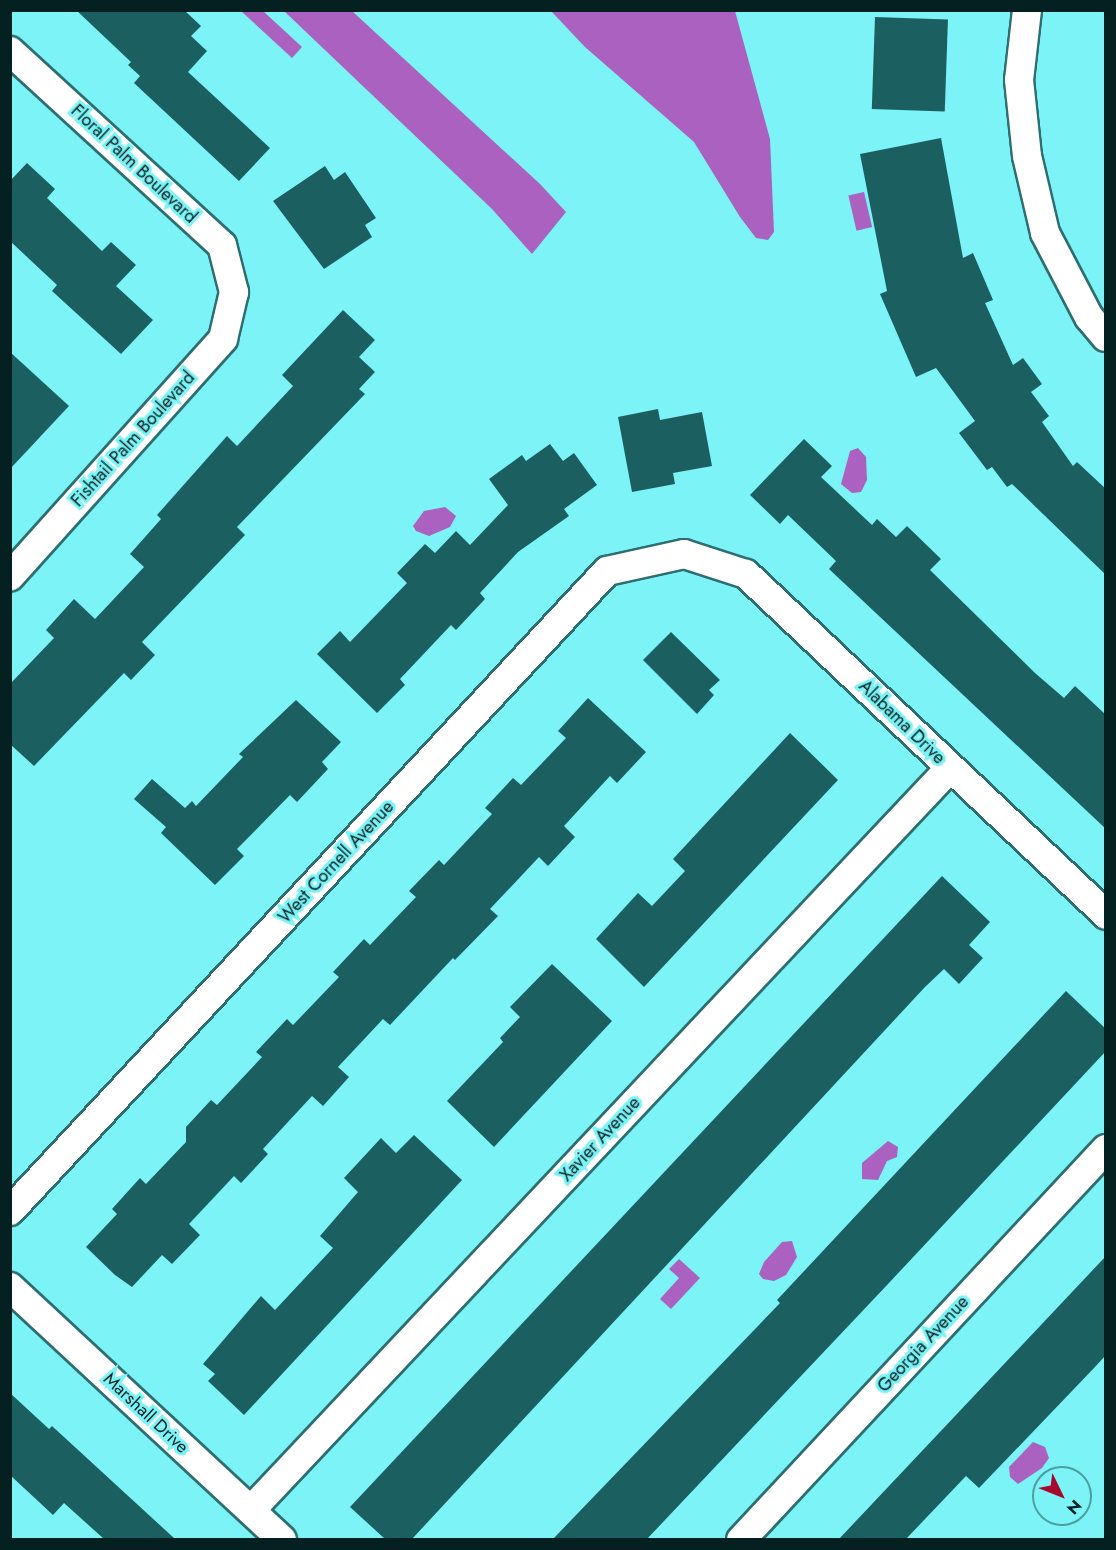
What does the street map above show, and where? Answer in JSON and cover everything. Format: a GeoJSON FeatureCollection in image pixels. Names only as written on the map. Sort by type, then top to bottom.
{"type":"FeatureCollection","features":[{"type":"Feature","properties":{"kind":"street"},"geometry":{"type":"LineString","coordinates":[[1027,10],[1019,80],[1027,156],[1045,233],[1089,317],[1106,337]]}},
{"type":"Feature","properties":{"kind":"street","name":"Floral Palm Boulevard"},"geometry":{"type":"LineString","coordinates":[[10,51],[222,245],[234,292]]}},
{"type":"Feature","properties":{"kind":"street","name":"Fishtail Palm Boulevard"},"geometry":{"type":"LineString","coordinates":[[15,562],[223,339],[234,292]]}},
{"type":"Feature","properties":{"kind":"street","name":"Alabama Drive"},"geometry":{"type":"LineString","coordinates":[[684,554],[746,574],[1106,915]]}},
{"type":"Feature","properties":{"kind":"street","name":"West Cornell Avenue"},"geometry":{"type":"LineString","coordinates":[[10,1211],[607,571],[684,554]]}},
{"type":"Feature","properties":{"kind":"street","name":"Xavier Avenue"},"geometry":{"type":"LineString","coordinates":[[251,1510],[950,768]]}},
{"type":"Feature","properties":{"kind":"street","name":"Georgia Avenue"},"geometry":{"type":"LineString","coordinates":[[741,1539],[1106,1149]]}},
{"type":"Feature","properties":{"kind":"street","name":"Marshall Drive"},"geometry":{"type":"LineString","coordinates":[[10,1287],[282,1539]]}},
{"type":"Feature","properties":{"kind":"shaded area"},"geometry":{"type":"Polygon","coordinates":[[[241,11],[263,11],[302,47],[292,58],[241,11]]]}},
{"type":"Feature","properties":{"kind":"shaded area"},"geometry":{"type":"Polygon","coordinates":[[[284,11],[352,11],[540,184],[566,212],[532,254],[492,209],[284,11]]]}},
{"type":"Feature","properties":{"kind":"shaded area"},"geometry":{"type":"Polygon","coordinates":[[[551,11],[735,11],[770,139],[774,232],[768,240],[756,238],[740,217],[694,142],[585,47],[551,11]]]}},
{"type":"Feature","properties":{"kind":"shaded area"},"geometry":{"type":"Polygon","coordinates":[[[864,192],[872,227],[857,231],[848,196],[864,192]]]}},
{"type":"Feature","properties":{"kind":"shaded area"},"geometry":{"type":"Polygon","coordinates":[[[858,448],[866,457],[867,480],[861,492],[852,493],[841,484],[850,451],[858,448]]]}},
{"type":"Feature","properties":{"kind":"shaded area"},"geometry":{"type":"Polygon","coordinates":[[[445,507],[456,516],[450,527],[429,536],[416,531],[413,526],[424,511],[445,507]]]}},
{"type":"Feature","properties":{"kind":"shaded area"},"geometry":{"type":"Polygon","coordinates":[[[888,1141],[898,1147],[897,1157],[887,1161],[878,1180],[862,1179],[862,1163],[888,1141]]]}},
{"type":"Feature","properties":{"kind":"shaded area"},"geometry":{"type":"Polygon","coordinates":[[[792,1241],[797,1257],[786,1275],[774,1281],[763,1279],[759,1274],[764,1262],[782,1242],[792,1241]]]}},
{"type":"Feature","properties":{"kind":"shaded area"},"geometry":{"type":"Polygon","coordinates":[[[679,1259],[700,1278],[671,1309],[660,1299],[679,1278],[669,1269],[679,1259]]]}},
{"type":"Feature","properties":{"kind":"shaded area"},"geometry":{"type":"Polygon","coordinates":[[[1033,1442],[1045,1447],[1049,1458],[1043,1466],[1032,1466],[1032,1475],[1018,1484],[1010,1477],[1009,1467],[1033,1442]]]}},
{"type":"Feature","properties":{"kind":"building"},"geometry":{"type":"Polygon","coordinates":[[[76,10],[184,10],[201,26],[191,36],[207,51],[188,72],[270,148],[239,181],[134,83],[140,76],[128,65],[131,62],[76,10]]]}},
{"type":"Feature","properties":{"kind":"building"},"geometry":{"type":"Polygon","coordinates":[[[875,17],[948,20],[945,111],[872,109],[875,17]]]}},
{"type":"Feature","properties":{"kind":"building"},"geometry":{"type":"Polygon","coordinates":[[[941,138],[963,258],[973,253],[993,300],[985,303],[1013,365],[1023,358],[1042,384],[1031,392],[1049,416],[1042,422],[1073,466],[1077,462],[1106,489],[1106,575],[1012,484],[1007,487],[992,467],[987,470],[959,433],[975,421],[936,368],[916,377],[880,294],[887,291],[860,154],[941,138]]]}},
{"type":"Feature","properties":{"kind":"building"},"geometry":{"type":"Polygon","coordinates":[[[27,163],[55,189],[47,198],[102,251],[111,242],[136,265],[116,286],[153,320],[121,354],[52,291],[57,285],[10,241],[10,181],[27,163]]]}},
{"type":"Feature","properties":{"kind":"building"},"geometry":{"type":"Polygon","coordinates":[[[325,166],[334,180],[345,172],[376,218],[365,225],[372,237],[324,269],[273,201],[325,166]]]}},
{"type":"Feature","properties":{"kind":"building"},"geometry":{"type":"Polygon","coordinates":[[[343,310],[375,340],[359,357],[375,372],[359,389],[365,394],[237,527],[245,535],[142,642],[155,655],[131,680],[124,673],[34,766],[10,744],[10,684],[54,638],[46,630],[74,599],[95,619],[144,567],[130,554],[161,519],[157,515],[227,436],[237,446],[293,386],[282,375],[343,310]]]}},
{"type":"Feature","properties":{"kind":"building"},"geometry":{"type":"Polygon","coordinates":[[[10,352],[69,406],[10,469],[10,352]]]}},
{"type":"Feature","properties":{"kind":"building"},"geometry":{"type":"Polygon","coordinates":[[[658,409],[660,420],[702,412],[712,466],[673,473],[675,484],[632,492],[618,417],[658,409]]]}},
{"type":"Feature","properties":{"kind":"building"},"geometry":{"type":"Polygon","coordinates":[[[804,439],[832,466],[821,477],[872,525],[877,519],[896,537],[907,526],[941,559],[930,570],[1035,673],[1064,698],[1075,686],[1106,715],[1106,829],[829,569],[836,561],[788,515],[780,524],[750,495],[804,439]]]}},
{"type":"Feature","properties":{"kind":"building"},"geometry":{"type":"Polygon","coordinates":[[[550,444],[563,461],[574,453],[597,485],[564,509],[569,516],[518,552],[480,593],[485,599],[456,630],[451,625],[400,679],[405,685],[377,713],[317,654],[340,631],[350,642],[407,583],[397,573],[425,544],[435,553],[456,531],[470,545],[508,505],[489,479],[522,455],[526,461],[550,444]]]}},
{"type":"Feature","properties":{"kind":"building"},"geometry":{"type":"Polygon","coordinates":[[[671,632],[720,680],[709,690],[714,695],[697,714],[643,660],[671,632]]]}},
{"type":"Feature","properties":{"kind":"building"},"geometry":{"type":"Polygon","coordinates":[[[588,698],[646,752],[617,783],[610,776],[564,826],[575,837],[548,866],[539,857],[490,909],[498,916],[455,960],[453,958],[390,1025],[383,1019],[338,1067],[349,1077],[323,1106],[312,1096],[263,1149],[268,1154],[241,1183],[234,1176],[189,1224],[200,1235],[172,1264],[162,1255],[132,1287],[115,1275],[86,1247],[117,1214],[112,1209],[140,1178],[146,1184],[186,1142],[186,1127],[211,1100],[217,1105],[262,1057],[256,1052],[287,1019],[293,1025],[339,977],[333,972],[364,939],[370,945],[416,897],[409,891],[439,860],[444,865],[492,814],[485,808],[513,778],[521,785],[566,738],[558,731],[588,698]]]}},
{"type":"Feature","properties":{"kind":"building"},"geometry":{"type":"Polygon","coordinates":[[[296,700],[341,742],[322,762],[328,769],[297,802],[290,795],[237,849],[244,856],[215,885],[161,833],[166,827],[134,799],[152,779],[185,808],[192,801],[196,806],[243,757],[239,754],[296,700]]]}},
{"type":"Feature","properties":{"kind":"building"},"geometry":{"type":"Polygon","coordinates":[[[790,733],[838,780],[644,987],[596,939],[638,893],[652,906],[685,871],[673,859],[790,733]]]}},
{"type":"Feature","properties":{"kind":"building"},"geometry":{"type":"Polygon","coordinates":[[[942,876],[990,922],[969,945],[983,958],[959,984],[944,969],[925,987],[412,1539],[385,1539],[350,1507],[942,876]]]}},
{"type":"Feature","properties":{"kind":"building"},"geometry":{"type":"Polygon","coordinates":[[[552,964],[612,1021],[494,1147],[447,1101],[503,1042],[500,1038],[520,1017],[510,1007],[552,964]]]}},
{"type":"Feature","properties":{"kind":"building"},"geometry":{"type":"Polygon","coordinates":[[[1066,991],[1106,1029],[1106,1051],[888,1284],[647,1539],[553,1539],[780,1303],[777,1300],[1066,991]]]}},
{"type":"Feature","properties":{"kind":"building"},"geometry":{"type":"Polygon","coordinates":[[[414,1135],[462,1180],[244,1415],[208,1381],[215,1374],[203,1364],[261,1296],[275,1310],[333,1248],[320,1236],[358,1192],[344,1178],[381,1138],[396,1153],[414,1135]]]}},
{"type":"Feature","properties":{"kind":"building"},"geometry":{"type":"Polygon","coordinates":[[[1106,1256],[1106,1355],[1094,1368],[979,1488],[966,1476],[906,1539],[839,1539],[1106,1256]]]}},
{"type":"Feature","properties":{"kind":"building"},"geometry":{"type":"Polygon","coordinates":[[[10,1393],[49,1429],[52,1426],[175,1539],[104,1539],[64,1503],[53,1515],[10,1475],[10,1393]]]}}]}
